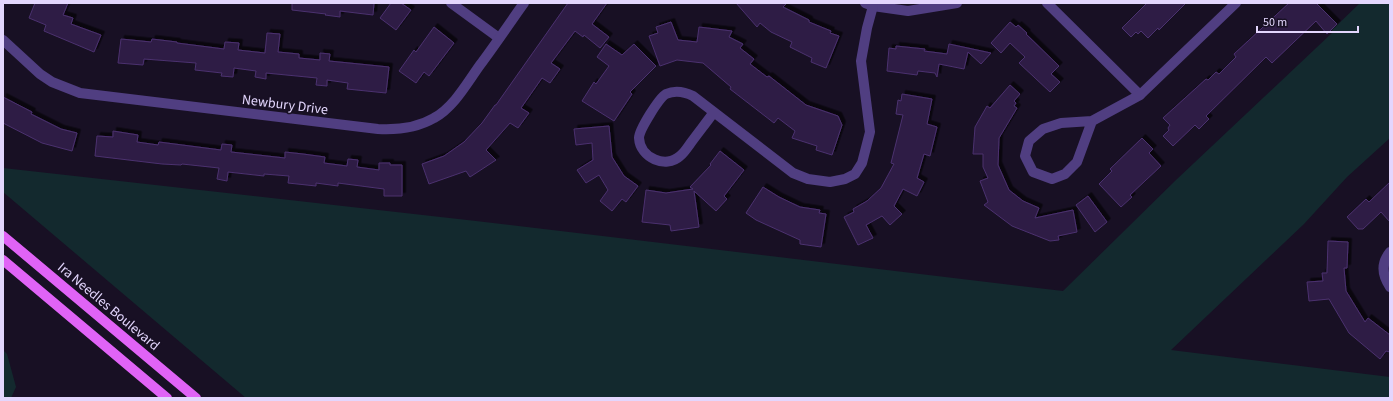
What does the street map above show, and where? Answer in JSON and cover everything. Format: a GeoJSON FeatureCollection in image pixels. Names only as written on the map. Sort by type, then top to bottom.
{"type":"FeatureCollection","features":[{"type":"Feature","properties":{"kind":"main road","name":"Ira Needles Boulevard"},"geometry":{"type":"LineString","coordinates":[[3,236],[196,398]]}},
{"type":"Feature","properties":{"kind":"main road"},"geometry":{"type":"LineString","coordinates":[[3,260],[167,398]]}},
{"type":"Feature","properties":{"kind":"street"},"geometry":{"type":"LineString","coordinates":[[451,3],[499,38]]}},
{"type":"Feature","properties":{"kind":"street","name":"Newbury Drive"},"geometry":{"type":"LineString","coordinates":[[3,40],[40,74],[52,82],[80,93],[392,130],[408,128],[434,118],[447,108],[460,93],[524,3]]}},
{"type":"Feature","properties":{"kind":"street"},"geometry":{"type":"LineString","coordinates":[[714,112],[680,156],[670,162],[660,162],[652,159],[641,146],[639,138],[641,129],[660,100],[666,94],[684,92],[693,96],[793,172],[808,179],[830,182],[845,179],[855,174],[862,163],[870,132],[861,61],[867,28],[869,4],[908,11],[957,3]]}},
{"type":"Feature","properties":{"kind":"street"},"geometry":{"type":"LineString","coordinates":[[1047,3],[1140,95]]}},
{"type":"Feature","properties":{"kind":"street"},"geometry":{"type":"LineString","coordinates":[[1092,122],[1078,162],[1065,174],[1052,179],[1033,172],[1025,156],[1029,141],[1043,129],[1061,124],[1092,122],[1140,95],[1236,3]]}},
{"type":"Feature","properties":{"kind":"street"},"geometry":{"type":"LineString","coordinates":[[1390,252],[1384,261],[1383,268],[1385,279],[1390,287]]}},
{"type":"Feature","properties":{"kind":"green space"},"geometry":{"type":"Polygon","coordinates":[[[1360,3],[1390,3],[1390,138],[1347,177],[1304,224],[1171,350],[1390,377],[1390,398],[246,398],[3,192],[3,168],[476,221],[1063,291],[1176,180],[1333,32],[1332,30],[1360,3]]]}},
{"type":"Feature","properties":{"kind":"green space"},"geometry":{"type":"Polygon","coordinates":[[[3,350],[7,354],[16,387],[11,398],[3,398],[3,350]]]}},
{"type":"Feature","properties":{"kind":"building"},"geometry":{"type":"Polygon","coordinates":[[[35,3],[68,3],[63,15],[73,18],[71,24],[101,35],[94,52],[44,31],[46,25],[29,18],[35,3]]]}},
{"type":"Feature","properties":{"kind":"building"},"geometry":{"type":"Polygon","coordinates":[[[292,3],[374,3],[373,15],[340,11],[340,17],[292,10],[292,3]]]}},
{"type":"Feature","properties":{"kind":"building"},"geometry":{"type":"Polygon","coordinates":[[[391,3],[401,3],[411,10],[396,30],[380,18],[391,3]]]}},
{"type":"Feature","properties":{"kind":"building"},"geometry":{"type":"Polygon","coordinates":[[[568,3],[607,3],[592,24],[609,37],[600,48],[584,35],[583,37],[575,31],[551,63],[560,69],[550,83],[542,78],[521,108],[529,113],[518,128],[510,123],[486,150],[496,160],[470,177],[466,171],[429,184],[422,164],[444,156],[464,142],[482,123],[568,3]]]}},
{"type":"Feature","properties":{"kind":"building"},"geometry":{"type":"Polygon","coordinates":[[[736,3],[787,3],[783,7],[809,20],[809,22],[831,31],[830,33],[839,36],[826,68],[811,62],[812,58],[790,47],[792,42],[771,32],[760,23],[757,27],[736,3]]]}},
{"type":"Feature","properties":{"kind":"building"},"geometry":{"type":"Polygon","coordinates":[[[1147,3],[1186,3],[1159,30],[1158,28],[1148,38],[1141,31],[1138,34],[1136,32],[1131,37],[1122,28],[1147,3]]]}},
{"type":"Feature","properties":{"kind":"building"},"geometry":{"type":"Polygon","coordinates":[[[1289,3],[1316,3],[1337,24],[1327,34],[1316,21],[1272,63],[1266,57],[1206,116],[1209,119],[1199,129],[1195,125],[1173,146],[1163,136],[1169,130],[1168,128],[1170,125],[1163,118],[1206,79],[1208,80],[1216,72],[1219,74],[1236,57],[1234,54],[1289,3]]]}},
{"type":"Feature","properties":{"kind":"building"},"geometry":{"type":"Polygon","coordinates":[[[671,22],[678,40],[697,42],[699,27],[732,31],[729,37],[743,44],[740,48],[754,59],[750,64],[767,77],[769,76],[806,105],[838,116],[842,125],[832,155],[816,150],[817,146],[792,138],[795,131],[778,118],[774,123],[730,89],[731,87],[703,63],[677,60],[660,66],[649,36],[658,33],[656,27],[671,22]]]}},
{"type":"Feature","properties":{"kind":"building"},"geometry":{"type":"Polygon","coordinates":[[[1010,22],[1016,27],[1018,25],[1027,33],[1026,34],[1059,66],[1051,74],[1060,82],[1050,92],[1019,63],[1025,57],[1010,43],[1001,53],[991,43],[1010,22]]]}},
{"type":"Feature","properties":{"kind":"building"},"geometry":{"type":"Polygon","coordinates":[[[434,27],[454,43],[429,76],[424,72],[416,83],[399,71],[414,50],[416,52],[434,27]]]}},
{"type":"Feature","properties":{"kind":"building"},"geometry":{"type":"Polygon","coordinates":[[[267,33],[280,34],[278,52],[299,54],[299,58],[320,60],[320,53],[330,54],[329,61],[389,67],[386,93],[347,89],[348,83],[327,80],[327,86],[316,85],[317,78],[266,73],[266,79],[255,77],[256,71],[234,68],[233,77],[221,76],[222,73],[195,70],[196,63],[144,59],[143,65],[118,63],[121,39],[151,42],[152,39],[224,49],[225,42],[239,43],[238,50],[265,53],[267,33]]]}},
{"type":"Feature","properties":{"kind":"building"},"geometry":{"type":"Polygon","coordinates":[[[606,44],[622,55],[634,44],[656,66],[630,92],[632,94],[614,121],[582,101],[594,82],[596,84],[609,66],[597,57],[606,44]]]}},
{"type":"Feature","properties":{"kind":"building"},"geometry":{"type":"Polygon","coordinates":[[[949,44],[991,53],[981,64],[968,52],[964,69],[939,64],[937,77],[935,73],[918,71],[917,75],[887,71],[889,48],[896,49],[896,46],[925,49],[924,51],[947,54],[949,44]]]}},
{"type":"Feature","properties":{"kind":"building"},"geometry":{"type":"Polygon","coordinates":[[[1010,85],[1020,94],[1014,101],[1016,103],[1014,106],[1017,108],[999,138],[998,165],[1009,190],[1023,201],[1039,208],[1035,218],[1073,210],[1077,232],[1058,236],[1059,240],[1050,241],[1012,226],[984,205],[988,202],[980,181],[988,178],[983,167],[983,154],[973,154],[975,127],[987,106],[990,108],[1010,85]]]}},
{"type":"Feature","properties":{"kind":"building"},"geometry":{"type":"Polygon","coordinates":[[[902,94],[932,99],[927,124],[937,127],[930,156],[924,154],[917,178],[924,182],[917,196],[903,189],[894,206],[902,214],[890,225],[882,216],[866,225],[873,238],[858,245],[844,217],[854,212],[853,209],[867,201],[881,188],[894,164],[891,163],[903,115],[896,114],[898,100],[901,101],[902,94]]]}},
{"type":"Feature","properties":{"kind":"building"},"geometry":{"type":"Polygon","coordinates":[[[3,97],[32,112],[31,114],[61,129],[77,133],[72,151],[42,143],[3,123],[3,97]]]}},
{"type":"Feature","properties":{"kind":"building"},"geometry":{"type":"Polygon","coordinates":[[[609,126],[612,157],[624,176],[638,186],[626,202],[622,199],[612,211],[600,201],[608,190],[599,175],[586,183],[577,170],[593,160],[592,143],[576,145],[574,129],[609,126]]]}},
{"type":"Feature","properties":{"kind":"building"},"geometry":{"type":"Polygon","coordinates":[[[113,131],[138,135],[137,142],[158,145],[159,142],[221,150],[222,144],[232,145],[231,152],[285,158],[285,152],[303,154],[325,157],[324,163],[347,166],[348,159],[358,160],[357,167],[379,170],[379,163],[402,165],[402,196],[384,196],[384,189],[338,183],[338,186],[316,183],[316,186],[288,183],[289,176],[264,174],[264,176],[228,172],[227,181],[217,179],[219,168],[182,164],[162,164],[95,156],[97,136],[113,137],[113,131]]]}},
{"type":"Feature","properties":{"kind":"building"},"geometry":{"type":"Polygon","coordinates":[[[1142,138],[1153,149],[1149,153],[1161,166],[1130,195],[1132,197],[1121,207],[1099,184],[1112,171],[1110,169],[1142,138]]]}},
{"type":"Feature","properties":{"kind":"building"},"geometry":{"type":"Polygon","coordinates":[[[720,151],[744,170],[724,196],[727,199],[716,211],[694,191],[699,227],[671,231],[670,225],[642,222],[646,190],[666,193],[693,189],[690,187],[711,165],[710,164],[720,151]]]}},
{"type":"Feature","properties":{"kind":"building"},"geometry":{"type":"Polygon","coordinates":[[[1390,182],[1390,222],[1381,212],[1363,229],[1358,229],[1347,217],[1366,199],[1369,202],[1390,182]]]}},
{"type":"Feature","properties":{"kind":"building"},"geometry":{"type":"Polygon","coordinates":[[[763,187],[800,207],[820,210],[819,213],[826,214],[821,247],[800,244],[800,240],[756,220],[746,213],[763,187]]]}},
{"type":"Feature","properties":{"kind":"building"},"geometry":{"type":"Polygon","coordinates":[[[1088,196],[1107,222],[1095,232],[1076,205],[1088,196]]]}},
{"type":"Feature","properties":{"kind":"building"},"geometry":{"type":"Polygon","coordinates":[[[1328,241],[1348,242],[1347,268],[1344,268],[1346,291],[1365,322],[1368,318],[1390,335],[1390,352],[1386,351],[1380,359],[1349,333],[1329,299],[1309,301],[1307,282],[1323,281],[1322,273],[1327,273],[1328,241]]]}}]}
